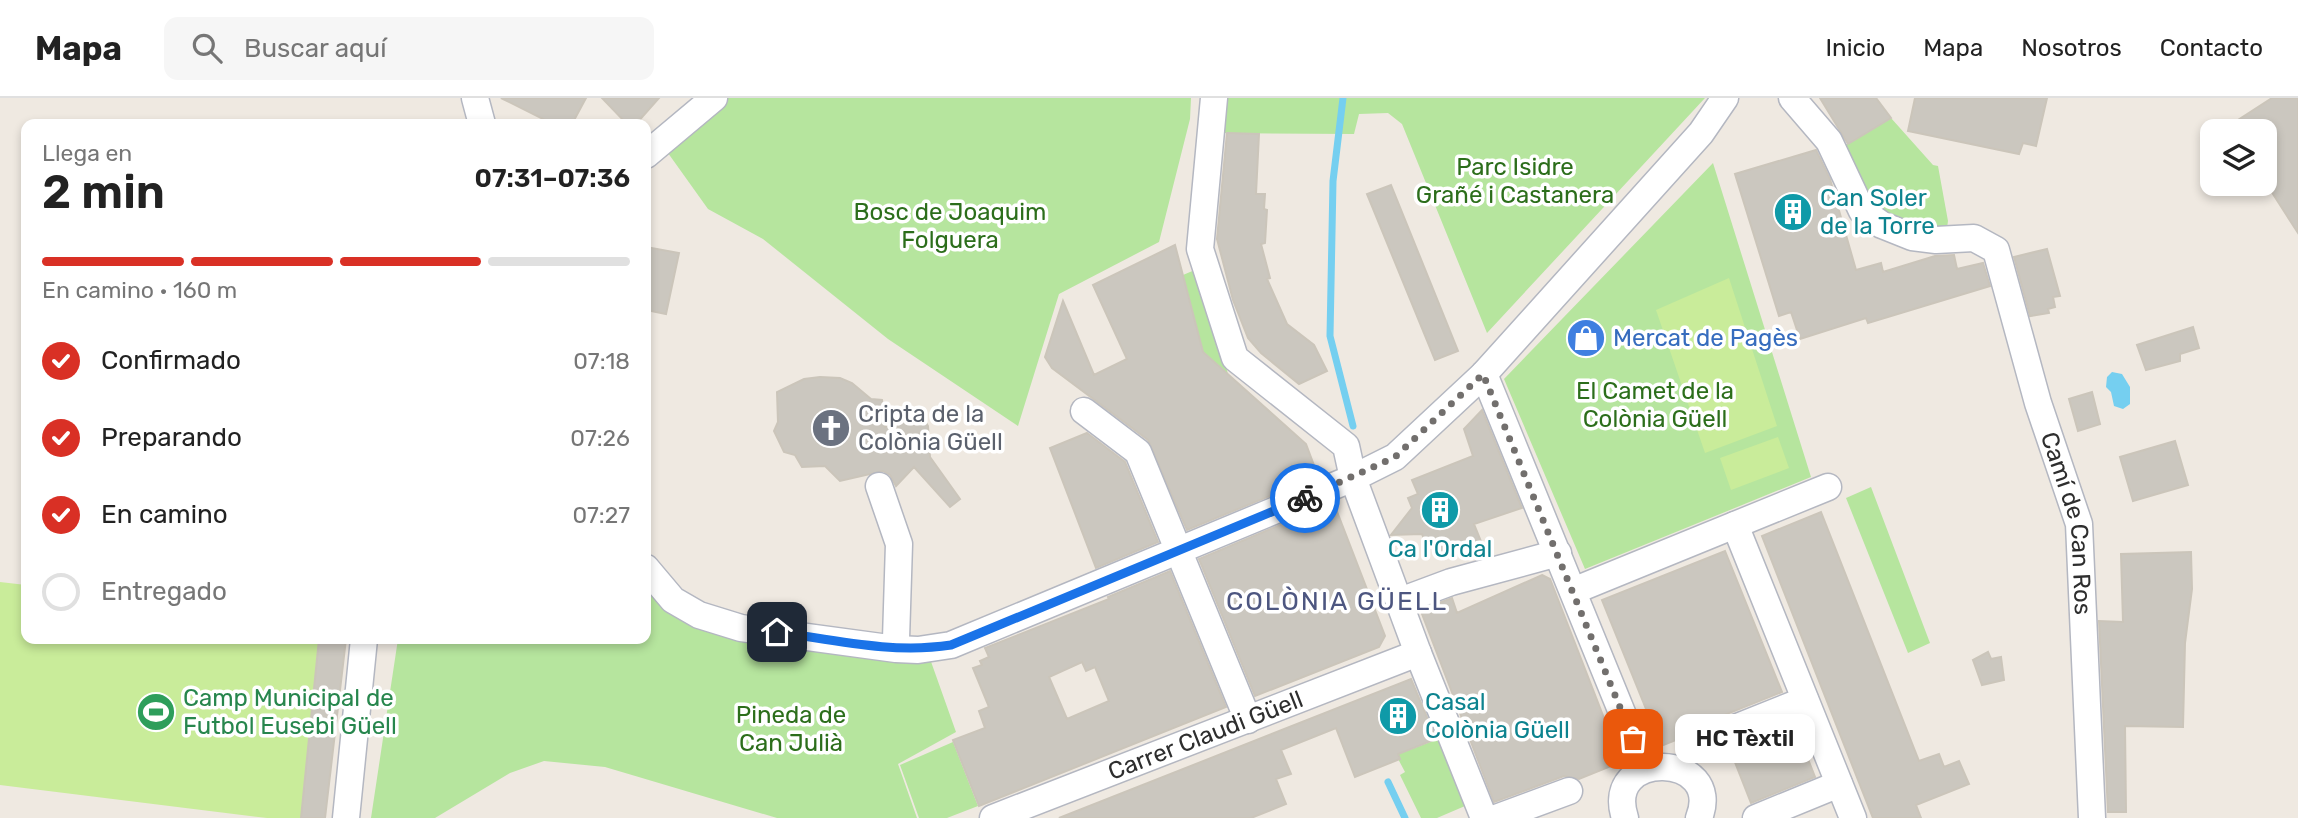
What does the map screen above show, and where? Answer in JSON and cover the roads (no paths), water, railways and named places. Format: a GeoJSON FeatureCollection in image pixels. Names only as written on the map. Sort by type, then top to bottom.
{"type":"FeatureCollection","features":[{"type":"Feature","properties":{"kind":"street"},"geometry":{"type":"LineString","coordinates":[[475,98],[481,119]]}},
{"type":"Feature","properties":{"kind":"street"},"geometry":{"type":"LineString","coordinates":[[651,151],[714,98]]}},
{"type":"Feature","properties":{"kind":"street"},"geometry":{"type":"LineString","coordinates":[[1214,98],[1200,249],[1235,358],[1346,446],[1353,478],[1418,653],[1484,818]]}},
{"type":"Feature","properties":{"kind":"street"},"geometry":{"type":"LineString","coordinates":[[651,574],[673,600],[699,615],[741,628],[918,650],[951,645],[1353,478],[1395,457],[1483,374],[1701,133],[1725,98]]}},
{"type":"Feature","properties":{"kind":"street","name":"Camí de Can Ros"},"geometry":{"type":"LineString","coordinates":[[1792,98],[1829,141],[1862,211],[1882,225],[1912,237],[1936,240],[1974,237],[1996,250],[2038,402],[2079,524],[2092,818]]}},
{"type":"Feature","properties":{"kind":"street"},"geometry":{"type":"LineString","coordinates":[[1483,374],[1645,769]]}},
{"type":"Feature","properties":{"kind":"street"},"geometry":{"type":"LineString","coordinates":[[1084,411],[1138,452],[1248,720]]}},
{"type":"Feature","properties":{"kind":"street"},"geometry":{"type":"LineString","coordinates":[[879,486],[900,544],[897,639]]}},
{"type":"Feature","properties":{"kind":"street"},"geometry":{"type":"LineString","coordinates":[[1573,591],[1828,487]]}},
{"type":"Feature","properties":{"kind":"street"},"geometry":{"type":"LineString","coordinates":[[1735,526],[1853,818]]}},
{"type":"Feature","properties":{"kind":"street"},"geometry":{"type":"LineString","coordinates":[[1400,601],[1451,582],[1558,553]]}},
{"type":"Feature","properties":{"kind":"street"},"geometry":{"type":"LineString","coordinates":[[346,818],[363,644]]}},
{"type":"Feature","properties":{"kind":"street","name":"Carrer Claudi Güell"},"geometry":{"type":"LineString","coordinates":[[993,818],[1418,653]]}},
{"type":"Feature","properties":{"kind":"street"},"geometry":{"type":"LineString","coordinates":[[1715,736],[1805,700]]}},
{"type":"Feature","properties":{"kind":"street"},"geometry":{"type":"LineString","coordinates":[[1625,818],[1622,801],[1626,788],[1645,769],[1670,765],[1691,777],[1702,801],[1699,818]]}},
{"type":"Feature","properties":{"kind":"street"},"geometry":{"type":"LineString","coordinates":[[1756,818],[1839,784]]}},
{"type":"Feature","properties":{"kind":"street"},"geometry":{"type":"LineString","coordinates":[[1496,818],[1569,791]]}},
{"type":"Feature","properties":{"kind":"water"},"geometry":{"type":"Polygon","coordinates":[[[2112,372],[2122,374],[2130,387],[2130,404],[2123,409],[2114,406],[2111,392],[2106,387],[2107,377],[2112,372]]]}},
{"type":"Feature","properties":{"kind":"waterway"},"geometry":{"type":"LineString","coordinates":[[1343,98],[1333,181],[1330,336],[1353,426]]}},
{"type":"Feature","properties":{"kind":"waterway"},"geometry":{"type":"LineString","coordinates":[[1388,782],[1405,818]]}},
{"type":"Feature","properties":{"kind":"place","name":"Can Soler de la Torre"},"geometry":{"type":"Point","coordinates":[1793,212]}},
{"type":"Feature","properties":{"kind":"place","name":"Mercat de Pagès"},"geometry":{"type":"Point","coordinates":[1586,338]}},
{"type":"Feature","properties":{"kind":"place","name":"Cripta de la Colònia Güell"},"geometry":{"type":"Point","coordinates":[831,428]}},
{"type":"Feature","properties":{"kind":"place","name":"Ca l'Ordal"},"geometry":{"type":"Point","coordinates":[1440,510]}},
{"type":"Feature","properties":{"kind":"place","name":"Camp Municipal de Futbol Eusebi Güell"},"geometry":{"type":"Point","coordinates":[156,712]}},
{"type":"Feature","properties":{"kind":"place","name":"Casal Colònia Güell"},"geometry":{"type":"Point","coordinates":[1398,716]}},
{"type":"Feature","properties":{"kind":"place","name":"HC Tèxtil"},"geometry":{"type":"Point","coordinates":[1633,739]}},
{"type":"Feature","properties":{"kind":"district","name":"COLÒNIA GÜELL"},"geometry":{"type":"Point","coordinates":[1337,601]}},
{"type":"Feature","properties":{"kind":"park label","name":"Parc Isidre Grañé i Castanera"},"geometry":{"type":"Point","coordinates":[1515,181]}},
{"type":"Feature","properties":{"kind":"park label","name":"Bosc de Joaquim Folguera"},"geometry":{"type":"Point","coordinates":[950,226]}},
{"type":"Feature","properties":{"kind":"park label","name":"El Camet de la Colònia Güell"},"geometry":{"type":"Point","coordinates":[1655,405]}},
{"type":"Feature","properties":{"kind":"park label","name":"Pineda de Can Julià"},"geometry":{"type":"Point","coordinates":[791,729]}}]}
